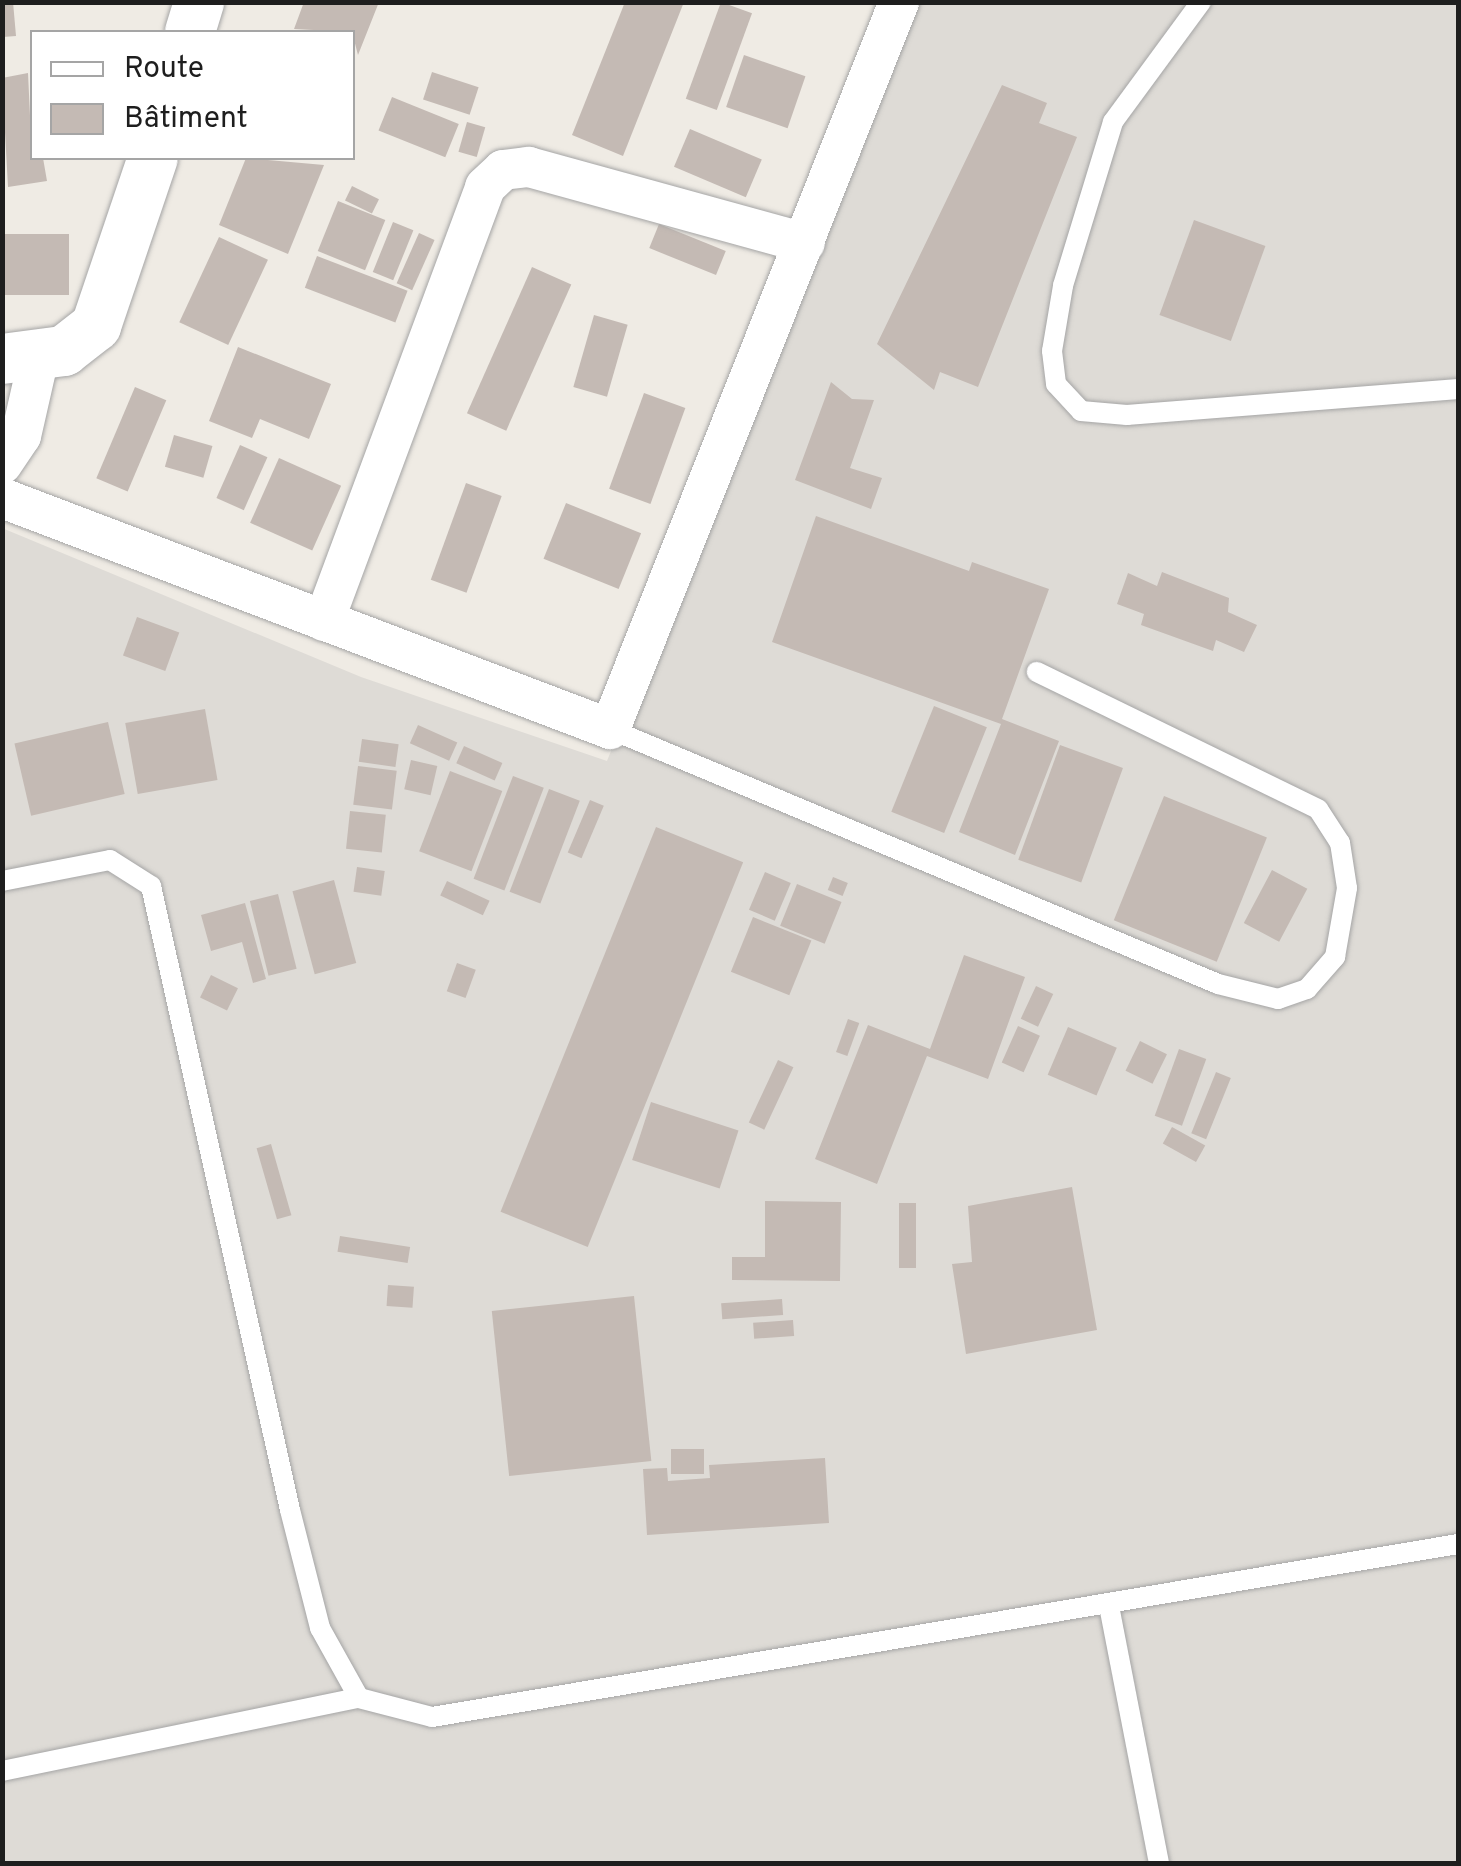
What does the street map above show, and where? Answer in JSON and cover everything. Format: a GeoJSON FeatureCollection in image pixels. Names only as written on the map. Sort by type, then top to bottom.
{"type":"FeatureCollection","features":[{"type":"Feature","properties":{"kind":"street"},"geometry":{"type":"LineString","coordinates":[[191,30],[199,2]]}},
{"type":"Feature","properties":{"kind":"street"},"geometry":{"type":"LineString","coordinates":[[2,498],[610,728],[899,2]]}},
{"type":"Feature","properties":{"kind":"street"},"geometry":{"type":"LineString","coordinates":[[2,464],[21,436],[21,358],[96,326],[152,160]]}},
{"type":"Feature","properties":{"kind":"street"},"geometry":{"type":"LineString","coordinates":[[324,620],[485,187],[504,170],[528,166],[805,244]]}},
{"type":"Feature","properties":{"kind":"lane"},"geometry":{"type":"LineString","coordinates":[[1201,2],[1113,122],[1063,286],[1052,351],[1056,384],[1081,411],[1128,415],[1458,389]]}},
{"type":"Feature","properties":{"kind":"lane"},"geometry":{"type":"LineString","coordinates":[[610,728],[1218,984],[1278,999],[1307,989],[1335,958],[1347,888],[1340,844],[1318,808],[1038,672]]}},
{"type":"Feature","properties":{"kind":"lane"},"geometry":{"type":"LineString","coordinates":[[2,881],[110,860],[151,886],[290,1510],[320,1628],[359,1698]]}},
{"type":"Feature","properties":{"kind":"lane"},"geometry":{"type":"LineString","coordinates":[[2,1771],[359,1698],[432,1716],[1109,1606],[1458,1544]]}},
{"type":"Feature","properties":{"kind":"lane"},"geometry":{"type":"LineString","coordinates":[[1109,1606],[1160,1864]]}},
{"type":"Feature","properties":{"kind":"shaded area"},"geometry":{"type":"Polygon","coordinates":[[[910,3],[1458,3],[1458,1863],[3,1863],[2,528],[361,677],[607,761],[910,3]]]}},
{"type":"Feature","properties":{"kind":"building"},"geometry":{"type":"Polygon","coordinates":[[[3,2],[13,2],[16,36],[3,37],[3,2]]]}},
{"type":"Feature","properties":{"kind":"building"},"geometry":{"type":"Polygon","coordinates":[[[304,2],[379,2],[358,55],[355,30],[294,29],[304,2]]]}},
{"type":"Feature","properties":{"kind":"building"},"geometry":{"type":"Polygon","coordinates":[[[625,2],[684,2],[623,156],[572,135],[625,2]]]}},
{"type":"Feature","properties":{"kind":"building"},"geometry":{"type":"Polygon","coordinates":[[[721,2],[752,13],[717,110],[686,99],[721,2]]]}},
{"type":"Feature","properties":{"kind":"building"},"geometry":{"type":"Polygon","coordinates":[[[744,55],[805,76],[788,128],[726,107],[744,55]]]}},
{"type":"Feature","properties":{"kind":"building"},"geometry":{"type":"Polygon","coordinates":[[[432,72],[479,87],[470,115],[423,100],[432,72]]]}},
{"type":"Feature","properties":{"kind":"building"},"geometry":{"type":"Polygon","coordinates":[[[28,73],[30,160],[43,160],[47,181],[8,187],[2,78],[28,73]]]}},
{"type":"Feature","properties":{"kind":"building"},"geometry":{"type":"Polygon","coordinates":[[[1002,85],[1047,103],[1039,123],[1077,137],[978,387],[940,372],[934,390],[877,344],[1002,85]]]}},
{"type":"Feature","properties":{"kind":"building"},"geometry":{"type":"Polygon","coordinates":[[[392,97],[459,124],[445,157],[379,130],[392,97]]]}},
{"type":"Feature","properties":{"kind":"building"},"geometry":{"type":"Polygon","coordinates":[[[467,122],[485,127],[477,157],[458,152],[467,122]]]}},
{"type":"Feature","properties":{"kind":"building"},"geometry":{"type":"Polygon","coordinates":[[[690,129],[762,159],[746,197],[674,167],[690,129]]]}},
{"type":"Feature","properties":{"kind":"building"},"geometry":{"type":"Polygon","coordinates":[[[245,160],[324,165],[288,254],[219,225],[245,160]]]}},
{"type":"Feature","properties":{"kind":"building"},"geometry":{"type":"Polygon","coordinates":[[[352,186],[379,199],[372,214],[345,200],[352,186]]]}},
{"type":"Feature","properties":{"kind":"building"},"geometry":{"type":"Polygon","coordinates":[[[338,201],[385,220],[365,270],[318,251],[338,201]]]}},
{"type":"Feature","properties":{"kind":"building"},"geometry":{"type":"Polygon","coordinates":[[[1194,220],[1265,246],[1231,341],[1159,315],[1194,220]]]}},
{"type":"Feature","properties":{"kind":"building"},"geometry":{"type":"Polygon","coordinates":[[[393,222],[413,230],[393,280],[373,272],[393,222]]]}},
{"type":"Feature","properties":{"kind":"building"},"geometry":{"type":"Polygon","coordinates":[[[659,224],[726,251],[716,275],[649,248],[659,224]]]}},
{"type":"Feature","properties":{"kind":"building"},"geometry":{"type":"Polygon","coordinates":[[[419,233],[435,240],[412,290],[397,283],[419,233]]]}},
{"type":"Feature","properties":{"kind":"building"},"geometry":{"type":"Polygon","coordinates":[[[2,234],[69,234],[69,295],[2,295],[2,234]]]}},
{"type":"Feature","properties":{"kind":"building"},"geometry":{"type":"Polygon","coordinates":[[[219,237],[268,260],[228,345],[179,322],[219,237]]]}},
{"type":"Feature","properties":{"kind":"building"},"geometry":{"type":"Polygon","coordinates":[[[317,256],[408,291],[395,323],[305,288],[317,256]]]}},
{"type":"Feature","properties":{"kind":"building"},"geometry":{"type":"Polygon","coordinates":[[[532,267],[571,284],[506,431],[467,413],[532,267]]]}},
{"type":"Feature","properties":{"kind":"building"},"geometry":{"type":"Polygon","coordinates":[[[594,315],[628,325],[607,397],[573,387],[594,315]]]}},
{"type":"Feature","properties":{"kind":"building"},"geometry":{"type":"Polygon","coordinates":[[[238,347],[331,384],[309,439],[260,419],[252,438],[209,421],[238,347]]]}},
{"type":"Feature","properties":{"kind":"building"},"geometry":{"type":"Polygon","coordinates":[[[831,382],[852,399],[874,400],[850,468],[882,478],[871,509],[795,480],[831,382]]]}},
{"type":"Feature","properties":{"kind":"building"},"geometry":{"type":"Polygon","coordinates":[[[135,387],[166,400],[128,491],[96,478],[135,387]]]}},
{"type":"Feature","properties":{"kind":"building"},"geometry":{"type":"Polygon","coordinates":[[[644,393],[685,408],[650,504],[609,489],[644,393]]]}},
{"type":"Feature","properties":{"kind":"building"},"geometry":{"type":"Polygon","coordinates":[[[174,435],[212,446],[203,478],[165,467],[174,435]]]}},
{"type":"Feature","properties":{"kind":"building"},"geometry":{"type":"Polygon","coordinates":[[[240,445],[267,457],[244,510],[216,498],[240,445]]]}},
{"type":"Feature","properties":{"kind":"building"},"geometry":{"type":"Polygon","coordinates":[[[279,458],[341,486],[312,551],[250,523],[279,458]]]}},
{"type":"Feature","properties":{"kind":"building"},"geometry":{"type":"Polygon","coordinates":[[[466,483],[502,496],[466,593],[431,580],[466,483]]]}},
{"type":"Feature","properties":{"kind":"building"},"geometry":{"type":"Polygon","coordinates":[[[566,503],[641,533],[619,589],[544,559],[566,503]]]}},
{"type":"Feature","properties":{"kind":"building"},"geometry":{"type":"Polygon","coordinates":[[[816,516],[969,571],[972,562],[1049,589],[1002,719],[1059,741],[1015,855],[959,832],[1001,724],[772,642],[816,516]]]}},
{"type":"Feature","properties":{"kind":"building"},"geometry":{"type":"Polygon","coordinates":[[[1162,572],[1229,598],[1228,612],[1257,625],[1244,652],[1216,640],[1213,651],[1141,625],[1144,614],[1117,604],[1128,573],[1157,586],[1162,572]]]}},
{"type":"Feature","properties":{"kind":"building"},"geometry":{"type":"Polygon","coordinates":[[[137,617],[179,632],[165,671],[123,656],[137,617]]]}},
{"type":"Feature","properties":{"kind":"building"},"geometry":{"type":"Polygon","coordinates":[[[934,706],[987,727],[944,833],[891,812],[934,706]]]}},
{"type":"Feature","properties":{"kind":"building"},"geometry":{"type":"Polygon","coordinates":[[[205,709],[218,780],[138,794],[125,723],[205,709]]]}},
{"type":"Feature","properties":{"kind":"building"},"geometry":{"type":"Polygon","coordinates":[[[108,722],[125,794],[31,816],[14,744],[108,722]]]}},
{"type":"Feature","properties":{"kind":"building"},"geometry":{"type":"Polygon","coordinates":[[[418,725],[457,742],[449,761],[410,743],[418,725]]]}},
{"type":"Feature","properties":{"kind":"building"},"geometry":{"type":"Polygon","coordinates":[[[362,739],[399,744],[395,767],[359,762],[362,739]]]}},
{"type":"Feature","properties":{"kind":"building"},"geometry":{"type":"Polygon","coordinates":[[[1060,745],[1123,768],[1081,883],[1018,860],[1060,745]]]}},
{"type":"Feature","properties":{"kind":"building"},"geometry":{"type":"Polygon","coordinates":[[[464,746],[502,763],[495,780],[456,763],[464,746]]]}},
{"type":"Feature","properties":{"kind":"building"},"geometry":{"type":"Polygon","coordinates":[[[411,760],[437,766],[431,795],[404,789],[411,760]]]}},
{"type":"Feature","properties":{"kind":"building"},"geometry":{"type":"Polygon","coordinates":[[[358,766],[397,771],[392,809],[353,805],[358,766]]]}},
{"type":"Feature","properties":{"kind":"building"},"geometry":{"type":"Polygon","coordinates":[[[450,771],[502,791],[471,871],[419,851],[450,771]]]}},
{"type":"Feature","properties":{"kind":"building"},"geometry":{"type":"Polygon","coordinates":[[[513,776],[544,788],[504,891],[474,879],[513,776]]]}},
{"type":"Feature","properties":{"kind":"building"},"geometry":{"type":"Polygon","coordinates":[[[549,789],[580,801],[540,904],[510,892],[549,789]]]}},
{"type":"Feature","properties":{"kind":"building"},"geometry":{"type":"Polygon","coordinates":[[[1164,796],[1267,838],[1217,962],[1114,920],[1164,796]]]}},
{"type":"Feature","properties":{"kind":"building"},"geometry":{"type":"Polygon","coordinates":[[[590,800],[604,806],[582,858],[568,852],[590,800]]]}},
{"type":"Feature","properties":{"kind":"building"},"geometry":{"type":"Polygon","coordinates":[[[350,811],[386,815],[382,853],[346,849],[350,811]]]}},
{"type":"Feature","properties":{"kind":"building"},"geometry":{"type":"Polygon","coordinates":[[[656,827],[743,862],[588,1247],[501,1212],[656,827]]]}},
{"type":"Feature","properties":{"kind":"building"},"geometry":{"type":"Polygon","coordinates":[[[357,867],[385,871],[381,896],[354,892],[357,867]]]}},
{"type":"Feature","properties":{"kind":"building"},"geometry":{"type":"Polygon","coordinates":[[[1272,870],[1307,889],[1279,942],[1244,923],[1272,870]]]}},
{"type":"Feature","properties":{"kind":"building"},"geometry":{"type":"Polygon","coordinates":[[[765,872],[791,883],[775,921],[749,910],[765,872]]]}},
{"type":"Feature","properties":{"kind":"building"},"geometry":{"type":"Polygon","coordinates":[[[833,877],[848,883],[843,896],[828,890],[833,877]]]}},
{"type":"Feature","properties":{"kind":"building"},"geometry":{"type":"Polygon","coordinates":[[[334,880],[356,963],[315,974],[292,891],[334,880]]]}},
{"type":"Feature","properties":{"kind":"building"},"geometry":{"type":"Polygon","coordinates":[[[447,881],[490,901],[483,915],[440,896],[447,881]]]}},
{"type":"Feature","properties":{"kind":"building"},"geometry":{"type":"Polygon","coordinates":[[[797,884],[842,902],[825,944],[780,926],[797,884]]]}},
{"type":"Feature","properties":{"kind":"building"},"geometry":{"type":"Polygon","coordinates":[[[278,894],[297,969],[268,976],[250,901],[278,894]]]}},
{"type":"Feature","properties":{"kind":"building"},"geometry":{"type":"Polygon","coordinates":[[[245,903],[266,979],[253,983],[242,942],[211,951],[201,915],[245,903]]]}},
{"type":"Feature","properties":{"kind":"building"},"geometry":{"type":"Polygon","coordinates":[[[753,917],[811,941],[789,995],[731,972],[753,917]]]}},
{"type":"Feature","properties":{"kind":"building"},"geometry":{"type":"Polygon","coordinates":[[[964,955],[1025,977],[988,1079],[927,1056],[877,1184],[815,1159],[868,1025],[930,1049],[964,955]]]}},
{"type":"Feature","properties":{"kind":"building"},"geometry":{"type":"Polygon","coordinates":[[[457,963],[476,970],[466,998],[447,991],[457,963]]]}},
{"type":"Feature","properties":{"kind":"building"},"geometry":{"type":"Polygon","coordinates":[[[211,975],[238,988],[227,1011],[200,997],[211,975]]]}},
{"type":"Feature","properties":{"kind":"building"},"geometry":{"type":"Polygon","coordinates":[[[1036,986],[1053,994],[1038,1027],[1021,1019],[1036,986]]]}},
{"type":"Feature","properties":{"kind":"building"},"geometry":{"type":"Polygon","coordinates":[[[848,1019],[859,1023],[847,1056],[836,1052],[848,1019]]]}},
{"type":"Feature","properties":{"kind":"building"},"geometry":{"type":"Polygon","coordinates":[[[1018,1026],[1040,1036],[1024,1072],[1002,1063],[1018,1026]]]}},
{"type":"Feature","properties":{"kind":"building"},"geometry":{"type":"Polygon","coordinates":[[[1068,1027],[1117,1048],[1096,1096],[1048,1075],[1068,1027]]]}},
{"type":"Feature","properties":{"kind":"building"},"geometry":{"type":"Polygon","coordinates":[[[1140,1041],[1167,1054],[1152,1084],[1126,1071],[1140,1041]]]}},
{"type":"Feature","properties":{"kind":"building"},"geometry":{"type":"Polygon","coordinates":[[[1179,1049],[1206,1059],[1182,1126],[1155,1116],[1179,1049]]]}},
{"type":"Feature","properties":{"kind":"building"},"geometry":{"type":"Polygon","coordinates":[[[778,1060],[793,1067],[764,1130],[749,1123],[778,1060]]]}},
{"type":"Feature","properties":{"kind":"building"},"geometry":{"type":"Polygon","coordinates":[[[1216,1072],[1231,1078],[1206,1139],[1191,1133],[1216,1072]]]}},
{"type":"Feature","properties":{"kind":"building"},"geometry":{"type":"Polygon","coordinates":[[[651,1102],[738,1130],[720,1188],[632,1160],[651,1102]]]}},
{"type":"Feature","properties":{"kind":"building"},"geometry":{"type":"Polygon","coordinates":[[[1172,1127],[1205,1145],[1196,1162],[1163,1144],[1172,1127]]]}},
{"type":"Feature","properties":{"kind":"building"},"geometry":{"type":"Polygon","coordinates":[[[271,1144],[291,1215],[277,1219],[257,1148],[271,1144]]]}},
{"type":"Feature","properties":{"kind":"building"},"geometry":{"type":"Polygon","coordinates":[[[1072,1187],[1097,1330],[966,1354],[952,1264],[972,1262],[968,1206],[1072,1187]]]}},
{"type":"Feature","properties":{"kind":"building"},"geometry":{"type":"Polygon","coordinates":[[[765,1201],[841,1202],[840,1281],[732,1280],[732,1257],[765,1257],[765,1201]]]}},
{"type":"Feature","properties":{"kind":"building"},"geometry":{"type":"Polygon","coordinates":[[[899,1203],[916,1203],[916,1268],[899,1268],[899,1203]]]}},
{"type":"Feature","properties":{"kind":"building"},"geometry":{"type":"Polygon","coordinates":[[[340,1236],[410,1247],[408,1263],[337,1252],[340,1236]]]}},
{"type":"Feature","properties":{"kind":"building"},"geometry":{"type":"Polygon","coordinates":[[[388,1285],[414,1287],[412,1308],[387,1306],[388,1285]]]}},
{"type":"Feature","properties":{"kind":"building"},"geometry":{"type":"Polygon","coordinates":[[[634,1296],[651,1461],[509,1476],[492,1311],[634,1296]]]}},
{"type":"Feature","properties":{"kind":"building"},"geometry":{"type":"Polygon","coordinates":[[[782,1299],[783,1315],[722,1319],[721,1303],[782,1299]]]}},
{"type":"Feature","properties":{"kind":"building"},"geometry":{"type":"Polygon","coordinates":[[[793,1320],[794,1336],[754,1339],[753,1323],[793,1320]]]}},
{"type":"Feature","properties":{"kind":"building"},"geometry":{"type":"Polygon","coordinates":[[[671,1449],[704,1449],[704,1474],[671,1474],[671,1449]]]}},
{"type":"Feature","properties":{"kind":"building"},"geometry":{"type":"Polygon","coordinates":[[[825,1458],[829,1523],[647,1535],[643,1469],[667,1468],[668,1481],[710,1478],[709,1465],[825,1458]]]}}]}
